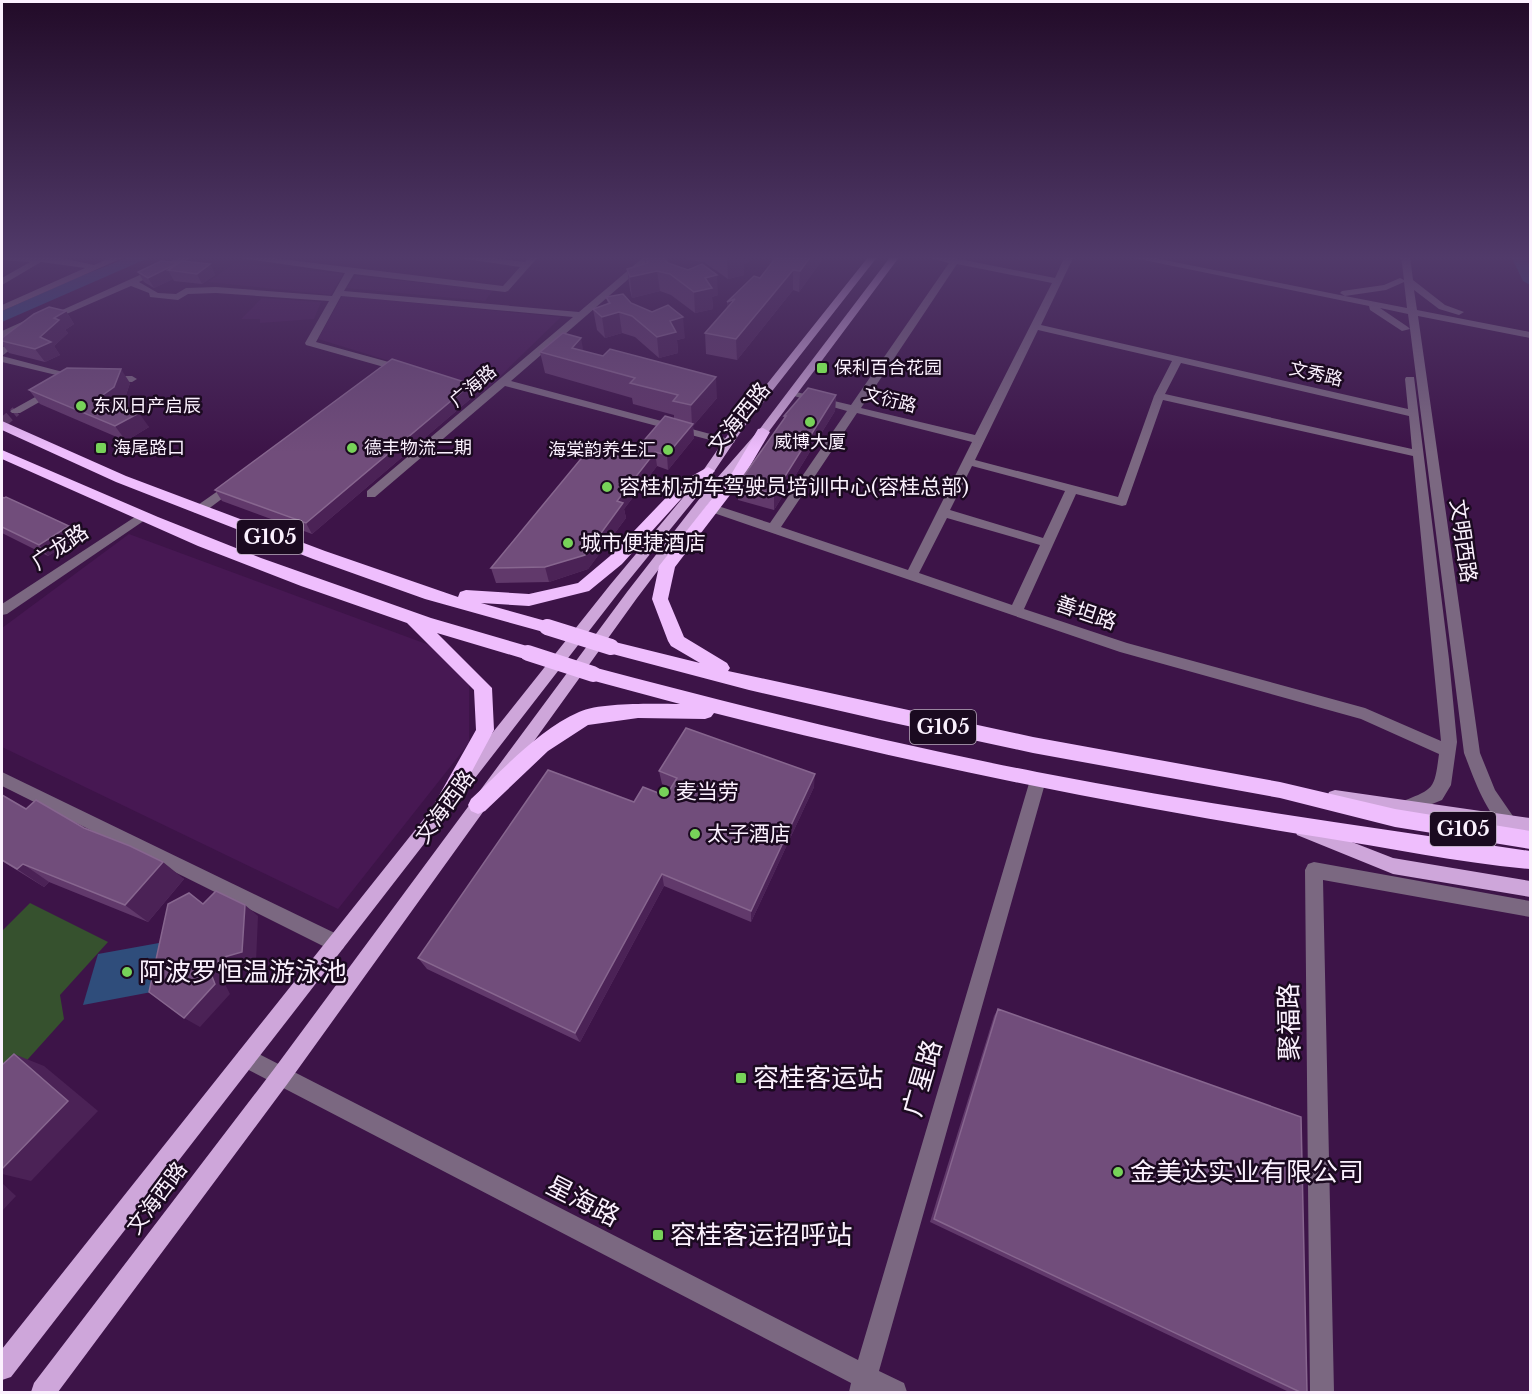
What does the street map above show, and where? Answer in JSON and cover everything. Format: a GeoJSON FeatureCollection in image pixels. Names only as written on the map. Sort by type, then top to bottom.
{"type":"FeatureCollection","features":[{"type":"Feature","properties":{"kind":"highway","name":"G105"},"geometry":{"type":"LineString","coordinates":[[2,425],[121,479],[199,510],[432,595],[611,646],[749,683],[1033,745],[1280,790],[1530,840]]}},
{"type":"Feature","properties":{"kind":"highway"},"geometry":{"type":"LineString","coordinates":[[749,683],[677,641],[660,598],[667,566],[738,475],[763,432]]}},
{"type":"Feature","properties":{"kind":"highway","name":"G105"},"geometry":{"type":"LineString","coordinates":[[3,456],[141,517],[296,578],[412,619],[593,674],[731,712]]}},
{"type":"Feature","properties":{"kind":"highway"},"geometry":{"type":"LineString","coordinates":[[432,595],[529,600],[582,587],[616,560],[686,485],[708,471]]}},
{"type":"Feature","properties":{"kind":"highway"},"geometry":{"type":"LineString","coordinates":[[412,619],[483,688],[485,730],[442,808]]}},
{"type":"Feature","properties":{"kind":"highway"},"geometry":{"type":"LineString","coordinates":[[478,805],[541,746],[584,718],[638,711],[731,712],[1038,780],[1289,825],[1530,860]]}},
{"type":"Feature","properties":{"kind":"main road","name":"文海西路"},"geometry":{"type":"LineString","coordinates":[[2,1368],[708,471],[823,321]]}},
{"type":"Feature","properties":{"kind":"main road","name":"文海西路"},"geometry":{"type":"LineString","coordinates":[[43,1392],[281,1076],[701,504],[763,432],[847,321]]}},
{"type":"Feature","properties":{"kind":"main road"},"geometry":{"type":"LineString","coordinates":[[1400,813],[1530,825]]}},
{"type":"Feature","properties":{"kind":"main road"},"geometry":{"type":"LineString","coordinates":[[1289,825],[1393,866],[1530,890]]}},
{"type":"Feature","properties":{"kind":"street"},"geometry":{"type":"LineString","coordinates":[[2,351],[7,342],[4,334],[32,321]]}},
{"type":"Feature","properties":{"kind":"street"},"geometry":{"type":"LineString","coordinates":[[2,351],[43,321]]}},
{"type":"Feature","properties":{"kind":"street"},"geometry":{"type":"LineString","coordinates":[[322,321],[310,344],[393,366],[374,380]]}},
{"type":"Feature","properties":{"kind":"street","name":"广海路"},"geometry":{"type":"LineString","coordinates":[[371,494],[575,321]]}},
{"type":"Feature","properties":{"kind":"street"},"geometry":{"type":"LineString","coordinates":[[773,530],[914,321]]}},
{"type":"Feature","properties":{"kind":"street"},"geometry":{"type":"LineString","coordinates":[[911,577],[945,513],[1039,321]]}},
{"type":"Feature","properties":{"kind":"street"},"geometry":{"type":"LineString","coordinates":[[1396,321],[1409,329],[1437,322],[1473,321]]}},
{"type":"Feature","properties":{"kind":"street","name":"文明西路"},"geometry":{"type":"LineString","coordinates":[[1400,813],[1436,795],[1443,785],[1449,742],[1442,659],[1414,414],[1409,321]]}},
{"type":"Feature","properties":{"kind":"street"},"geometry":{"type":"LineString","coordinates":[[1475,321],[1530,330]]}},
{"type":"Feature","properties":{"kind":"street"},"geometry":{"type":"LineString","coordinates":[[1475,321],[1530,335]]}},
{"type":"Feature","properties":{"kind":"street","name":"文秀路"},"geometry":{"type":"LineString","coordinates":[[1036,327],[1414,414]]}},
{"type":"Feature","properties":{"kind":"street","name":"文明西路"},"geometry":{"type":"LineString","coordinates":[[1409,329],[1472,753],[1489,794],[1509,822]]}},
{"type":"Feature","properties":{"kind":"street"},"geometry":{"type":"LineString","coordinates":[[2,359],[75,377],[132,380]]}},
{"type":"Feature","properties":{"kind":"street"},"geometry":{"type":"LineString","coordinates":[[970,462],[1122,502],[1159,396],[1178,359]]}},
{"type":"Feature","properties":{"kind":"street"},"geometry":{"type":"LineString","coordinates":[[16,411],[75,377]]}},
{"type":"Feature","properties":{"kind":"street"},"geometry":{"type":"LineString","coordinates":[[503,382],[729,442]]}},
{"type":"Feature","properties":{"kind":"street","name":"文衍路"},"geometry":{"type":"LineString","coordinates":[[792,394],[980,440]]}},
{"type":"Feature","properties":{"kind":"street"},"geometry":{"type":"LineString","coordinates":[[1159,396],[1419,454]]}},
{"type":"Feature","properties":{"kind":"street"},"geometry":{"type":"LineString","coordinates":[[199,510],[245,476]]}},
{"type":"Feature","properties":{"kind":"street"},"geometry":{"type":"LineString","coordinates":[[1016,612],[1072,489]]}},
{"type":"Feature","properties":{"kind":"street","name":"善坦路"},"geometry":{"type":"LineString","coordinates":[[712,508],[1125,648],[1365,714],[1448,751]]}},
{"type":"Feature","properties":{"kind":"street"},"geometry":{"type":"LineString","coordinates":[[945,513],[1047,543]]}},
{"type":"Feature","properties":{"kind":"street","name":"广龙路"},"geometry":{"type":"LineString","coordinates":[[2,610],[141,517]]}},
{"type":"Feature","properties":{"kind":"street"},"geometry":{"type":"LineString","coordinates":[[2,779],[336,943]]}},
{"type":"Feature","properties":{"kind":"street","name":"广星路"},"geometry":{"type":"LineString","coordinates":[[863,1385],[1038,780]]}},
{"type":"Feature","properties":{"kind":"street","name":"聚福路"},"geometry":{"type":"LineString","coordinates":[[1322,1392],[1314,870],[1530,909]]}},
{"type":"Feature","properties":{"kind":"street","name":"星海路"},"geometry":{"type":"LineString","coordinates":[[246,1058],[863,1385],[896,1392]]}},
{"type":"Feature","properties":{"kind":"shaded area"},"geometry":{"type":"Polygon","coordinates":[[[260,321],[286,321],[260,323],[260,321]]]}},
{"type":"Feature","properties":{"kind":"shaded area"},"geometry":{"type":"Polygon","coordinates":[[[328,321],[557,321],[484,392],[481,389],[318,339],[328,321]]]}},
{"type":"Feature","properties":{"kind":"shaded area"},"geometry":{"type":"Polygon","coordinates":[[[129,534],[448,652],[469,685],[469,743],[338,909],[2,747],[2,628],[129,534]]]}},
{"type":"Feature","properties":{"kind":"green space"},"geometry":{"type":"Polygon","coordinates":[[[30,903],[108,942],[60,995],[64,1019],[2,1088],[2,931],[30,903]]]}},
{"type":"Feature","properties":{"kind":"water","name":"阿波罗恒温游泳池"},"geometry":{"type":"Polygon","coordinates":[[[170,941],[157,991],[83,1005],[98,954],[170,941]]]}},
{"type":"Feature","properties":{"kind":"building"},"geometry":{"type":"Polygon","coordinates":[[[25,321],[58,321],[40,337],[51,342],[35,349],[2,341],[2,338],[25,321]]]}},
{"type":"Feature","properties":{"kind":"building"},"geometry":{"type":"Polygon","coordinates":[[[638,321],[670,321],[676,332],[657,337],[638,321]]]}},
{"type":"Feature","properties":{"kind":"building"},"geometry":{"type":"Polygon","coordinates":[[[716,321],[751,321],[736,339],[705,333],[716,321]]]}},
{"type":"Feature","properties":{"kind":"building"},"geometry":{"type":"Polygon","coordinates":[[[563,333],[581,338],[572,348],[603,356],[610,349],[716,377],[691,405],[673,401],[678,395],[630,383],[635,378],[540,352],[563,333]]]}},
{"type":"Feature","properties":{"kind":"building","name":"德丰物流二期"},"geometry":{"type":"Polygon","coordinates":[[[392,359],[471,384],[306,523],[215,490],[392,359]]]}},
{"type":"Feature","properties":{"kind":"building"},"geometry":{"type":"Polygon","coordinates":[[[67,368],[121,369],[114,387],[100,397],[139,413],[115,426],[29,390],[67,368]]]}},
{"type":"Feature","properties":{"kind":"building"},"geometry":{"type":"Polygon","coordinates":[[[808,388],[836,395],[774,494],[738,484],[786,416],[784,416],[808,388]]]}},
{"type":"Feature","properties":{"kind":"building"},"geometry":{"type":"Polygon","coordinates":[[[665,416],[693,424],[667,455],[655,452],[617,501],[623,503],[585,555],[545,567],[491,568],[589,449],[628,459],[665,416]]]}},
{"type":"Feature","properties":{"kind":"building"},"geometry":{"type":"Polygon","coordinates":[[[2,497],[69,526],[39,545],[2,527],[2,497]]]}},
{"type":"Feature","properties":{"kind":"building"},"geometry":{"type":"Polygon","coordinates":[[[686,728],[815,774],[751,911],[662,874],[575,1033],[418,958],[548,770],[634,802],[643,787],[666,796],[677,778],[659,771],[686,728]]]}},
{"type":"Feature","properties":{"kind":"building"},"geometry":{"type":"Polygon","coordinates":[[[2,795],[26,809],[36,800],[84,828],[163,862],[125,905],[23,864],[17,869],[2,860],[2,795]]]}},
{"type":"Feature","properties":{"kind":"building"},"geometry":{"type":"Polygon","coordinates":[[[216,891],[245,905],[242,952],[221,958],[211,974],[215,984],[184,1018],[149,992],[168,904],[189,893],[203,904],[216,891]]]}},
{"type":"Feature","properties":{"kind":"building","name":"金美达实业有限公司"},"geometry":{"type":"Polygon","coordinates":[[[998,1009],[1301,1117],[1307,1392],[1300,1392],[934,1219],[998,1009]]]}},
{"type":"Feature","properties":{"kind":"building"},"geometry":{"type":"Polygon","coordinates":[[[14,1054],[68,1101],[2,1169],[2,1065],[14,1054]]]}},
{"type":"Feature","properties":{"kind":"tunnel"},"geometry":{"type":"LineString","coordinates":[[2,423],[16,411]]}},
{"type":"Feature","properties":{"kind":"place","name":"保利百合花园"},"geometry":{"type":"Point","coordinates":[822,368]}},
{"type":"Feature","properties":{"kind":"place","name":"东风日产启辰"},"geometry":{"type":"Point","coordinates":[81,406]}},
{"type":"Feature","properties":{"kind":"place","name":"威博大厦"},"geometry":{"type":"Point","coordinates":[810,422]}},
{"type":"Feature","properties":{"kind":"place","name":"海尾路口"},"geometry":{"type":"Point","coordinates":[101,448]}},
{"type":"Feature","properties":{"kind":"place","name":"德丰物流二期"},"geometry":{"type":"Point","coordinates":[352,448]}},
{"type":"Feature","properties":{"kind":"place","name":"海棠韵养生汇"},"geometry":{"type":"Point","coordinates":[668,450]}},
{"type":"Feature","properties":{"kind":"place","name":"容桂机动车驾驶员培训中心(容桂总部)"},"geometry":{"type":"Point","coordinates":[607,487]}},
{"type":"Feature","properties":{"kind":"place","name":"城市便捷酒店"},"geometry":{"type":"Point","coordinates":[568,543]}},
{"type":"Feature","properties":{"kind":"place","name":"麦当劳"},"geometry":{"type":"Point","coordinates":[664,792]}},
{"type":"Feature","properties":{"kind":"place","name":"太子酒店"},"geometry":{"type":"Point","coordinates":[695,834]}},
{"type":"Feature","properties":{"kind":"place","name":"阿波罗恒温游泳池"},"geometry":{"type":"Point","coordinates":[127,972]}},
{"type":"Feature","properties":{"kind":"place","name":"容桂客运站"},"geometry":{"type":"Point","coordinates":[741,1078]}},
{"type":"Feature","properties":{"kind":"place","name":"金美达实业有限公司"},"geometry":{"type":"Point","coordinates":[1118,1172]}},
{"type":"Feature","properties":{"kind":"place","name":"容桂客运招呼站"},"geometry":{"type":"Point","coordinates":[658,1235]}}]}
